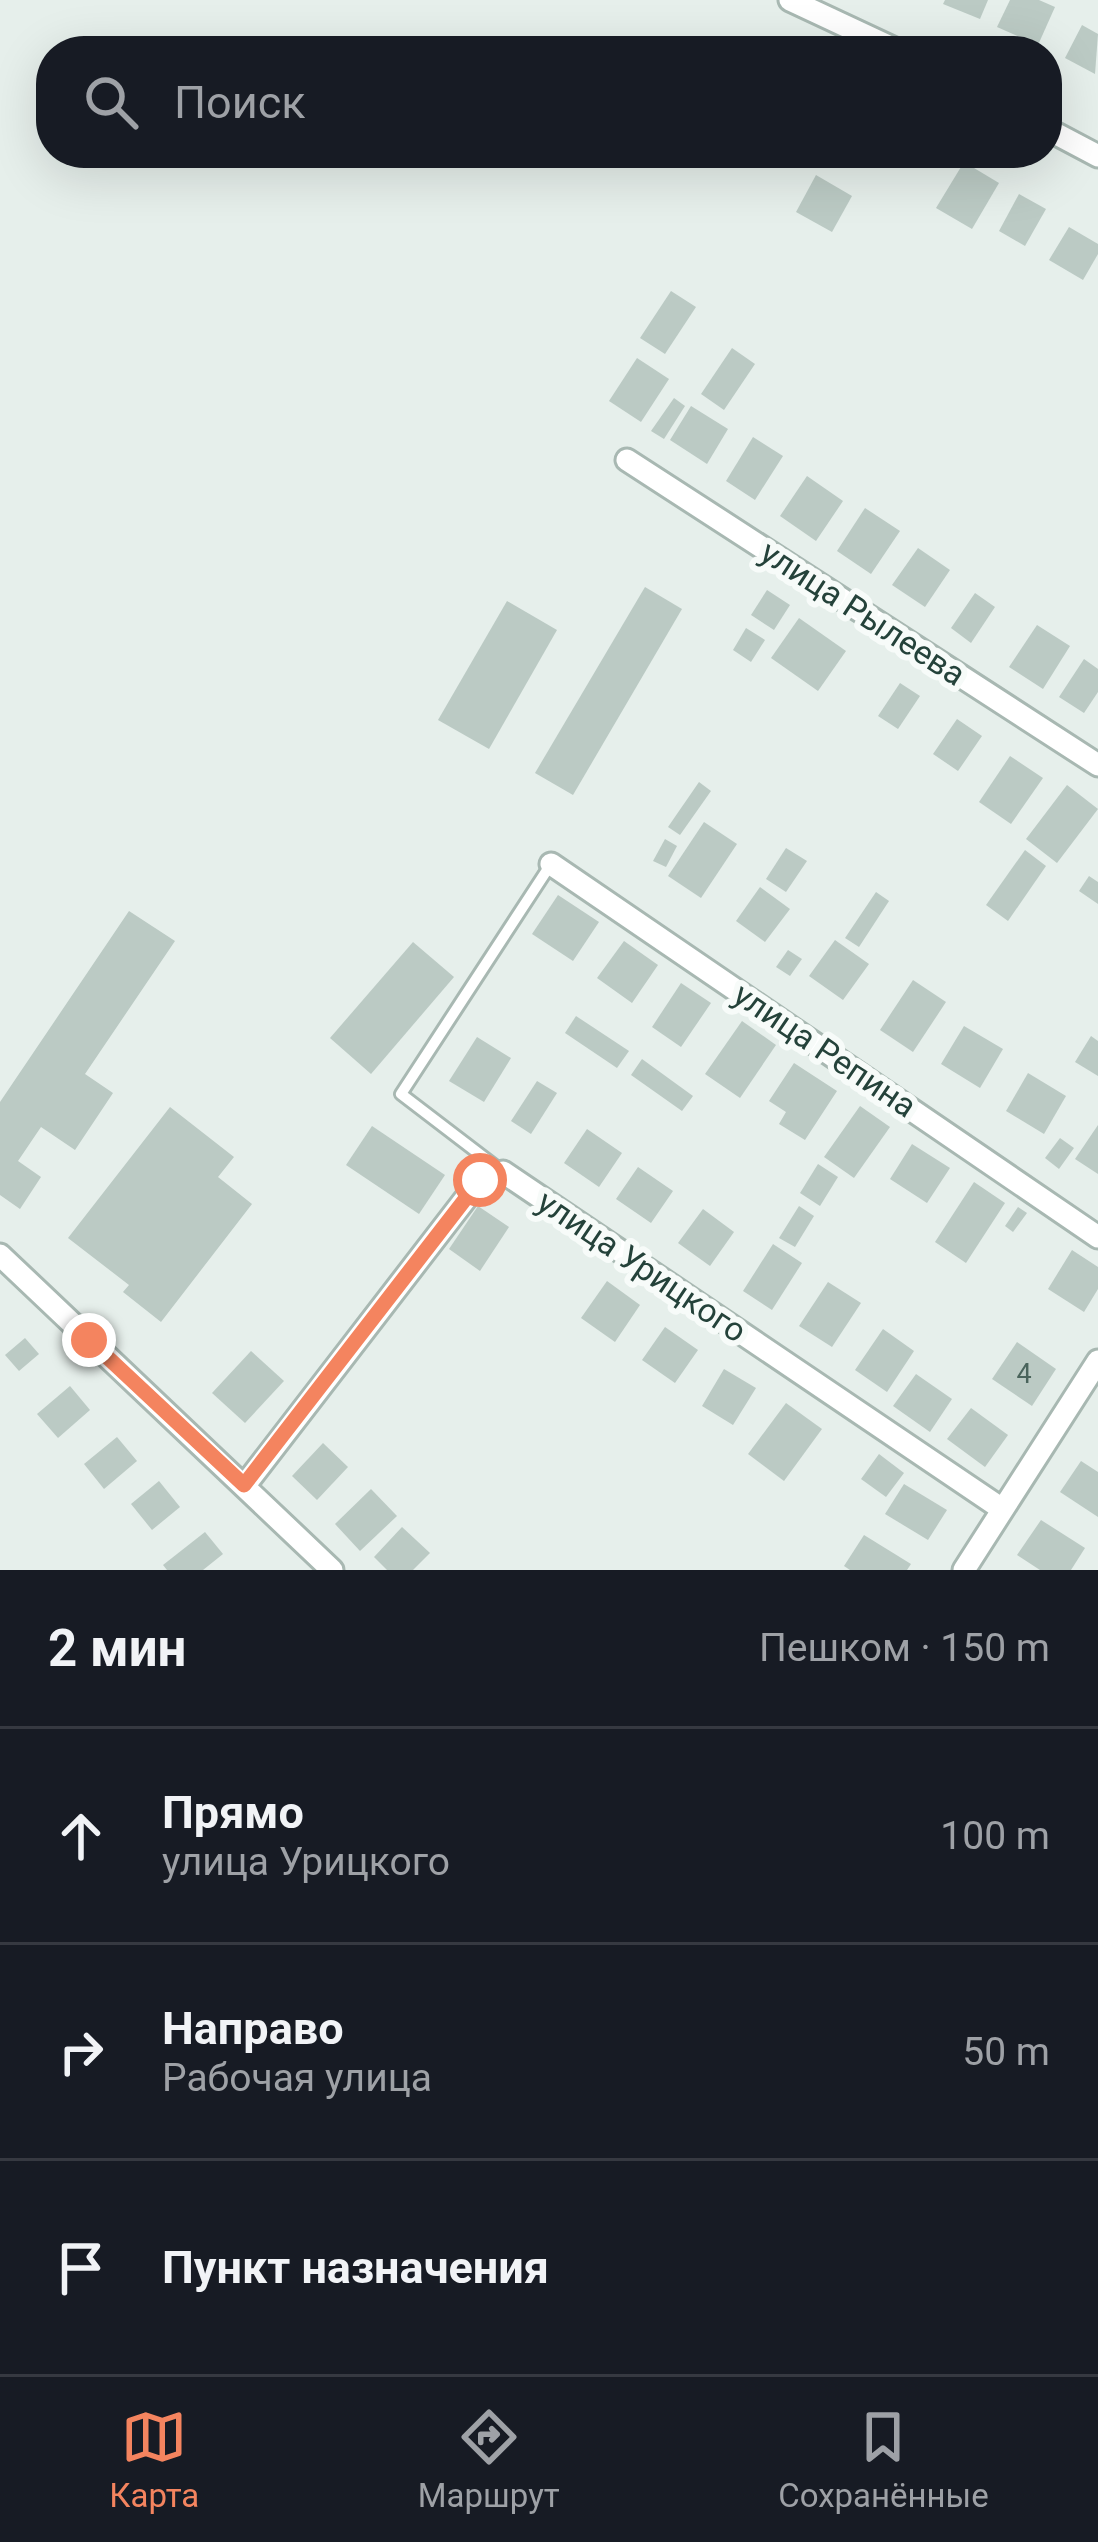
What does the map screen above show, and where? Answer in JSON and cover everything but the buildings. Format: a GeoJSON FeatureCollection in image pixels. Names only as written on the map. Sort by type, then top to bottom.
{"type":"FeatureCollection","features":[{"type":"Feature","properties":{"kind":"street"},"geometry":{"type":"LineString","coordinates":[[790,0],[867,36]]}},
{"type":"Feature","properties":{"kind":"street"},"geometry":{"type":"LineString","coordinates":[[1062,137],[1098,156]]}},
{"type":"Feature","properties":{"kind":"street","name":"улица Рылеева"},"geometry":{"type":"LineString","coordinates":[[627,460],[1098,765]]}},
{"type":"Feature","properties":{"kind":"street","name":"улица Репина"},"geometry":{"type":"LineString","coordinates":[[551,864],[1098,1237]]}},
{"type":"Feature","properties":{"kind":"street","name":"улица Урицкого"},"geometry":{"type":"LineString","coordinates":[[244,1485],[480,1180],[503,1172],[1002,1509]]}},
{"type":"Feature","properties":{"kind":"street"},"geometry":{"type":"LineString","coordinates":[[0,1255],[332,1570]]}},
{"type":"Feature","properties":{"kind":"street"},"geometry":{"type":"LineString","coordinates":[[964,1570],[1098,1361]]}},
{"type":"Feature","properties":{"kind":"lane"},"geometry":{"type":"LineString","coordinates":[[503,1172],[401,1094],[551,864]]}},
{"type":"Feature","properties":{"kind":"route"},"geometry":{"type":"LineString","coordinates":[[89,1340],[244,1485],[480,1180]]}}]}
